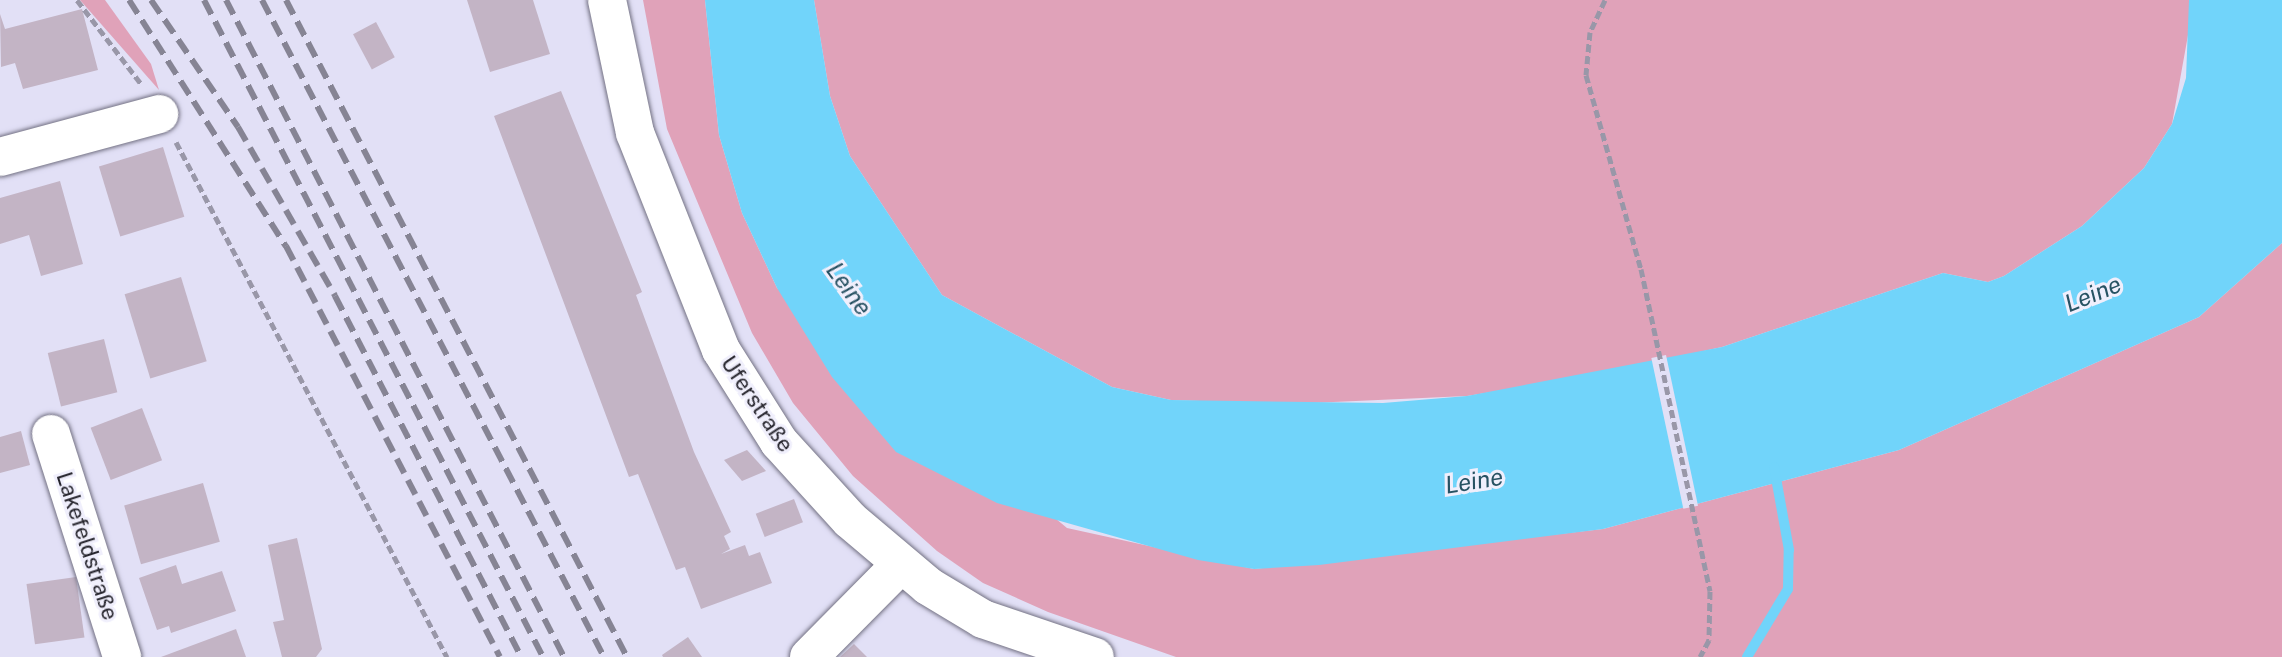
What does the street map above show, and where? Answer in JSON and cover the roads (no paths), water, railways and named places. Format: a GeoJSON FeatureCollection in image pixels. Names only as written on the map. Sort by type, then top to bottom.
{"type":"FeatureCollection","features":[{"type":"Feature","properties":{"kind":"street","name":"Uferstraße"},"geometry":{"type":"LineString","coordinates":[[607,0],[635,133],[721,350],[779,442],[900,565],[1036,649],[1095,657]]}},
{"type":"Feature","properties":{"kind":"street"},"geometry":{"type":"LineString","coordinates":[[0,157],[159,114]]}},
{"type":"Feature","properties":{"kind":"street","name":"Lakefeldstraße"},"geometry":{"type":"LineString","coordinates":[[51,434],[122,657]]}},
{"type":"Feature","properties":{"kind":"street"},"geometry":{"type":"LineString","coordinates":[[809,657],[900,565]]}},
{"type":"Feature","properties":{"kind":"water","name":"Leine"},"geometry":{"type":"Polygon","coordinates":[[[705,0],[814,0],[830,96],[850,156],[942,295],[1112,387],[1171,400],[1383,403],[1467,396],[1722,347],[1943,273],[1988,282],[2004,276],[2082,226],[2144,168],[2172,124],[2186,78],[2189,0],[2282,0],[2282,243],[2199,317],[1899,450],[1603,529],[1319,565],[1254,569],[1198,560],[997,503],[896,452],[832,377],[777,288],[742,213],[719,135],[705,0]]]}},
{"type":"Feature","properties":{"kind":"waterway"},"geometry":{"type":"LineString","coordinates":[[1747,657],[1788,589],[1789,550],[1774,467]]}},
{"type":"Feature","properties":{"kind":"railway"},"geometry":{"type":"LineString","coordinates":[[129,0],[286,246],[500,657]]}},
{"type":"Feature","properties":{"kind":"railway"},"geometry":{"type":"LineString","coordinates":[[151,0],[238,127],[335,296],[521,657]]}},
{"type":"Feature","properties":{"kind":"railway"},"geometry":{"type":"LineString","coordinates":[[204,0],[543,657]]}},
{"type":"Feature","properties":{"kind":"railway"},"geometry":{"type":"LineString","coordinates":[[226,0],[564,657]]}},
{"type":"Feature","properties":{"kind":"railway"},"geometry":{"type":"LineString","coordinates":[[262,0],[604,657]]}},
{"type":"Feature","properties":{"kind":"railway"},"geometry":{"type":"LineString","coordinates":[[286,0],[627,657]]}}]}
